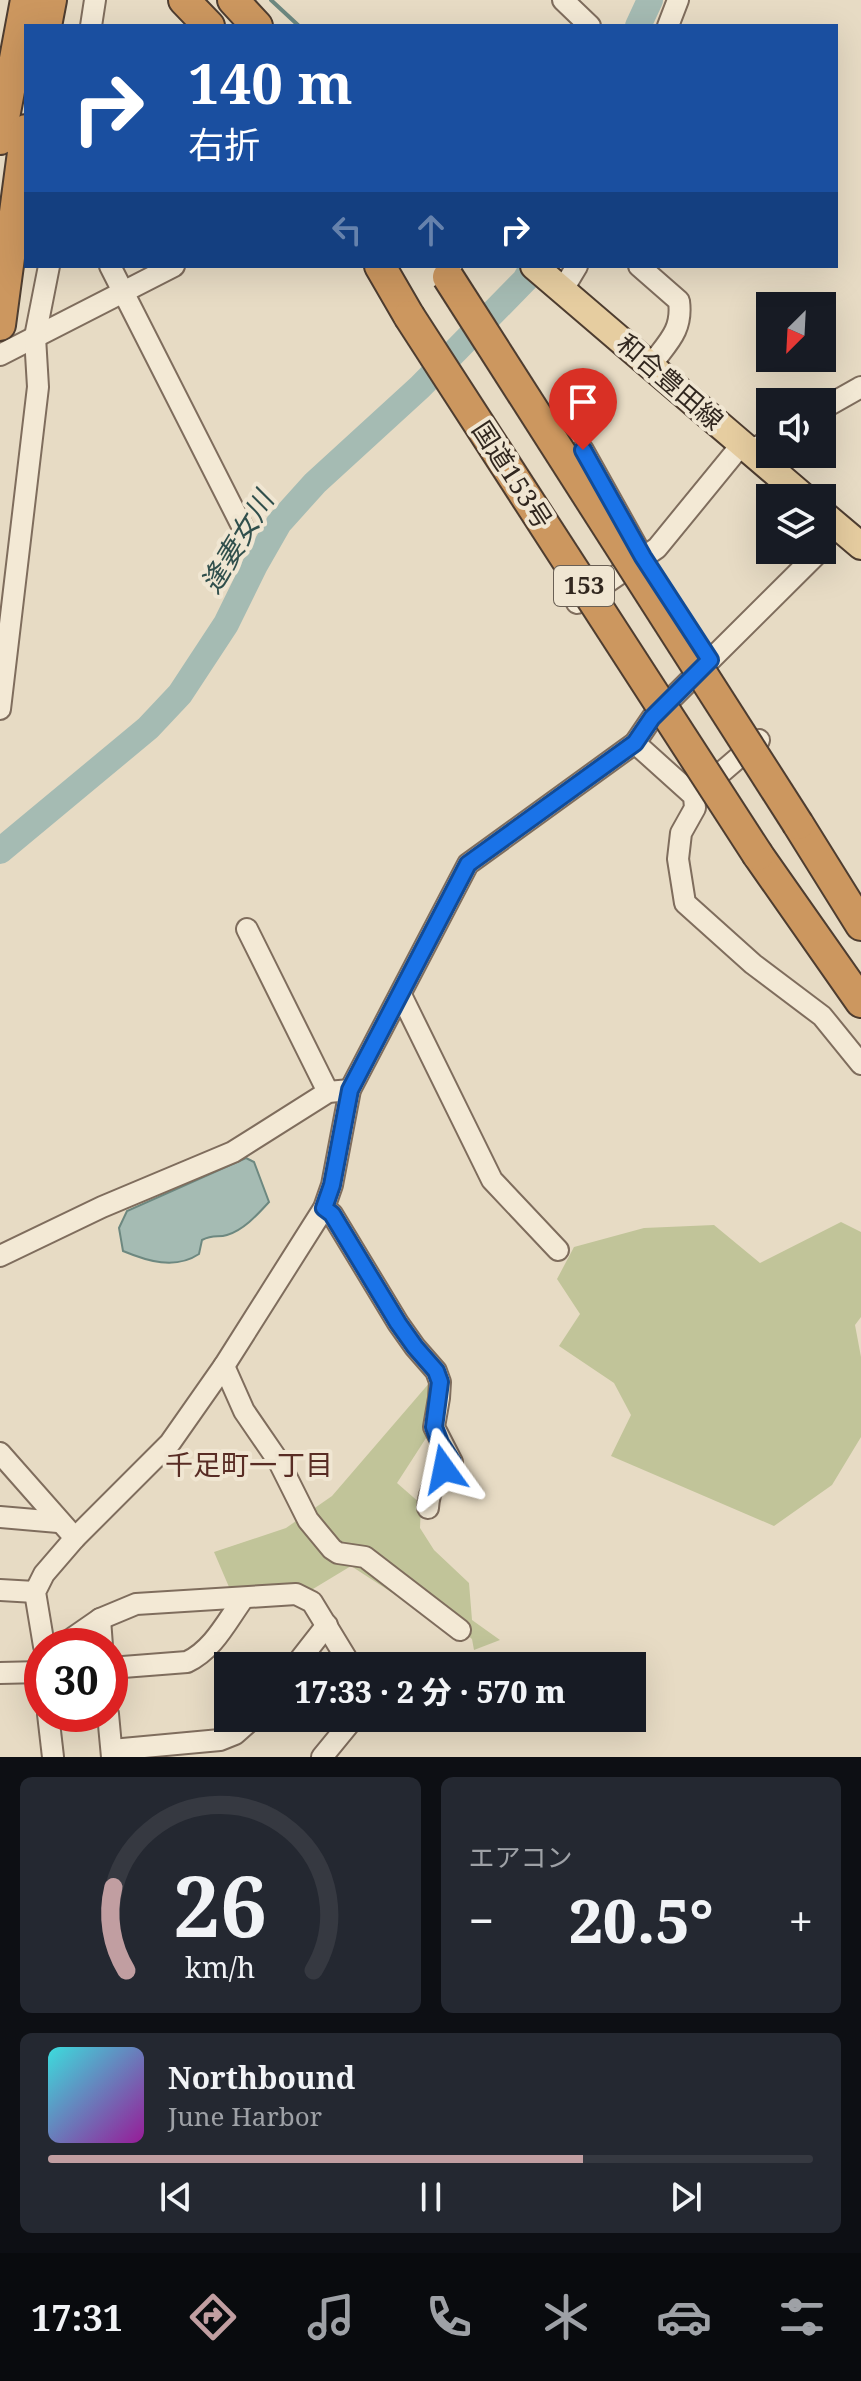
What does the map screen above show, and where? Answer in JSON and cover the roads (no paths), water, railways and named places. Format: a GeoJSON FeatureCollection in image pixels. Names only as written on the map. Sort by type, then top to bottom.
{"type":"FeatureCollection","features":[{"type":"Feature","properties":{"kind":"highway"},"geometry":{"type":"LineString","coordinates":[[0,139],[26,0]]}},
{"type":"Feature","properties":{"kind":"highway"},"geometry":{"type":"LineString","coordinates":[[46,24],[51,0]]}},
{"type":"Feature","properties":{"kind":"highway"},"geometry":{"type":"LineString","coordinates":[[184,0],[207,24]]}},
{"type":"Feature","properties":{"kind":"highway"},"geometry":{"type":"LineString","coordinates":[[233,0],[255,24]]}},
{"type":"Feature","properties":{"kind":"highway"},"geometry":{"type":"LineString","coordinates":[[1,314],[24,145]]}},
{"type":"Feature","properties":{"kind":"highway","name":"国道153号"},"geometry":{"type":"LineString","coordinates":[[381,268],[409,316],[758,855],[861,1002]]}},
{"type":"Feature","properties":{"kind":"highway","name":"国道153号"},"geometry":{"type":"LineString","coordinates":[[444,272],[861,925]]}},
{"type":"Feature","properties":{"kind":"main road","name":"和合豊田線"},"geometry":{"type":"LineString","coordinates":[[536,268],[651,365],[754,445],[792,484]]}},
{"type":"Feature","properties":{"kind":"street"},"geometry":{"type":"LineString","coordinates":[[91,24],[95,0]]}},
{"type":"Feature","properties":{"kind":"street"},"geometry":{"type":"LineString","coordinates":[[563,0],[588,24]]}},
{"type":"Feature","properties":{"kind":"street"},"geometry":{"type":"LineString","coordinates":[[669,24],[678,0]]}},
{"type":"Feature","properties":{"kind":"street"},"geometry":{"type":"LineString","coordinates":[[0,709],[38,387],[35,337],[49,268]]}},
{"type":"Feature","properties":{"kind":"street"},"geometry":{"type":"LineString","coordinates":[[111,268],[243,528]]}},
{"type":"Feature","properties":{"kind":"street"},"geometry":{"type":"LineString","coordinates":[[0,355],[170,268]]}},
{"type":"Feature","properties":{"kind":"street"},"geometry":{"type":"LineString","coordinates":[[559,288],[575,268]]}},
{"type":"Feature","properties":{"kind":"street"},"geometry":{"type":"LineString","coordinates":[[641,268],[679,301],[681,314],[678,329],[651,365]]}},
{"type":"Feature","properties":{"kind":"street"},"geometry":{"type":"LineString","coordinates":[[836,401],[861,387]]}},
{"type":"Feature","properties":{"kind":"street"},"geometry":{"type":"LineString","coordinates":[[577,603],[657,548],[754,445]]}},
{"type":"Feature","properties":{"kind":"street"},"geometry":{"type":"LineString","coordinates":[[583,450],[643,557],[710,660],[779,779],[861,907]]}},
{"type":"Feature","properties":{"kind":"street"},"geometry":{"type":"LineString","coordinates":[[41,1628],[35,1592],[44,1574],[75,1538],[170,1443],[224,1366],[324,1208],[332,1185],[350,1090],[468,864],[635,743],[652,718],[806,564]]}},
{"type":"Feature","properties":{"kind":"street"},"geometry":{"type":"LineString","coordinates":[[694,796],[759,740]]}},
{"type":"Feature","properties":{"kind":"street"},"geometry":{"type":"LineString","coordinates":[[635,743],[694,796],[695,808],[681,833],[678,859],[685,903],[753,964],[822,1016],[861,1064]]}},
{"type":"Feature","properties":{"kind":"street"},"geometry":{"type":"LineString","coordinates":[[247,929],[328,1092]]}},
{"type":"Feature","properties":{"kind":"street"},"geometry":{"type":"LineString","coordinates":[[401,995],[492,1180],[558,1250]]}},
{"type":"Feature","properties":{"kind":"street"},"geometry":{"type":"LineString","coordinates":[[0,1256],[102,1207],[233,1152],[328,1092],[350,1090]]}},
{"type":"Feature","properties":{"kind":"street"},"geometry":{"type":"LineString","coordinates":[[324,1208],[332,1214],[398,1323],[436,1371],[440,1382],[434,1427],[452,1462],[434,1483],[428,1508]]}},
{"type":"Feature","properties":{"kind":"street"},"geometry":{"type":"LineString","coordinates":[[224,1366],[244,1411],[279,1462],[308,1520],[332,1549],[338,1553],[365,1557],[460,1630]]}},
{"type":"Feature","properties":{"kind":"street"},"geometry":{"type":"LineString","coordinates":[[0,1453],[75,1538]]}},
{"type":"Feature","properties":{"kind":"street"},"geometry":{"type":"LineString","coordinates":[[0,1517],[58,1522]]}},
{"type":"Feature","properties":{"kind":"street"},"geometry":{"type":"LineString","coordinates":[[0,1590],[35,1592]]}},
{"type":"Feature","properties":{"kind":"street"},"geometry":{"type":"LineString","coordinates":[[87,1628],[136,1604],[296,1594],[312,1602],[343,1652]]}},
{"type":"Feature","properties":{"kind":"street"},"geometry":{"type":"LineString","coordinates":[[128,1667],[187,1662],[195,1658],[208,1648],[243,1599]]}},
{"type":"Feature","properties":{"kind":"street"},"geometry":{"type":"LineString","coordinates":[[100,1619],[101,1628]]}},
{"type":"Feature","properties":{"kind":"street"},"geometry":{"type":"LineString","coordinates":[[306,1652],[327,1625]]}},
{"type":"Feature","properties":{"kind":"street"},"geometry":{"type":"LineString","coordinates":[[0,1673],[24,1672]]}},
{"type":"Feature","properties":{"kind":"street"},"geometry":{"type":"LineString","coordinates":[[50,1732],[53,1757]]}},
{"type":"Feature","properties":{"kind":"street"},"geometry":{"type":"LineString","coordinates":[[110,1732],[112,1754],[220,1740],[237,1732]]}},
{"type":"Feature","properties":{"kind":"street"},"geometry":{"type":"LineString","coordinates":[[322,1757],[343,1732]]}},
{"type":"Feature","properties":{"kind":"water"},"geometry":{"type":"Polygon","coordinates":[[[246,1158],[254,1162],[269,1202],[245,1226],[227,1235],[202,1240],[199,1254],[180,1262],[151,1261],[123,1251],[119,1228],[127,1211],[246,1158]]]}},
{"type":"Feature","properties":{"kind":"waterway"},"geometry":{"type":"LineString","coordinates":[[271,0],[297,24]]}},
{"type":"Feature","properties":{"kind":"waterway","name":"逢妻女川"},"geometry":{"type":"LineString","coordinates":[[639,24],[650,0]]}},
{"type":"Feature","properties":{"kind":"waterway","name":"逢妻女川"},"geometry":{"type":"LineString","coordinates":[[0,851],[148,728],[180,694],[226,624],[279,523],[315,483],[420,387],[525,280],[532,268]]}},
{"type":"Feature","properties":{"kind":"district","name":"千足町一丁目"},"geometry":{"type":"Point","coordinates":[249,1465]}}]}
